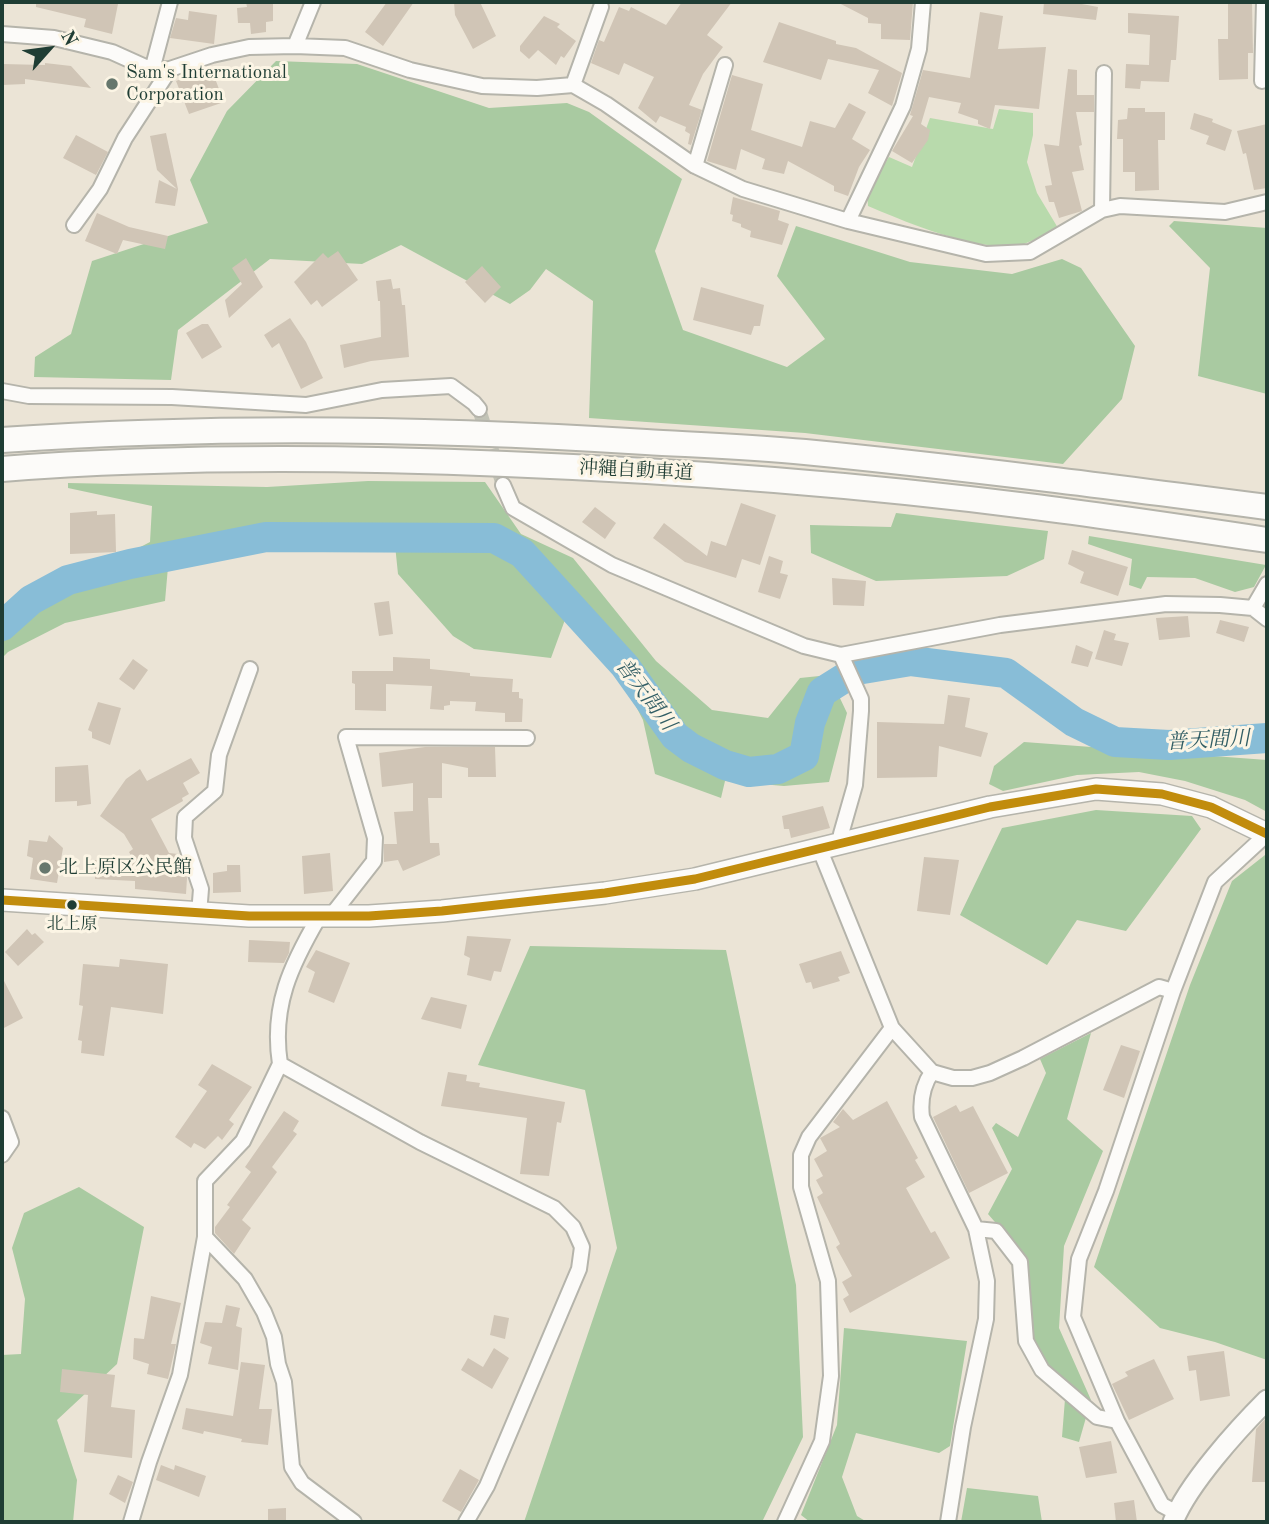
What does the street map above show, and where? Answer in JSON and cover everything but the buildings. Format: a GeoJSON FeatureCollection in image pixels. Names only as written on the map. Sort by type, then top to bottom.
{"type":"FeatureCollection","features":[{"type":"Feature","properties":{"kind":"highway","name":"沖縄自動車道"},"geometry":{"type":"LineString","coordinates":[[2,440],[90,433],[218,429],[363,429],[523,434],[802,452],[1049,478],[1267,507]]}},
{"type":"Feature","properties":{"kind":"highway","name":"沖縄自動車道"},"geometry":{"type":"LineString","coordinates":[[2,469],[90,462],[362,458],[624,469],[816,483],[1013,504],[1267,540]]}},
{"type":"Feature","properties":{"kind":"main road"},"geometry":{"type":"LineString","coordinates":[[2,900],[199,914],[325,917],[442,911],[650,887],[695,879],[990,807],[1096,789],[1162,794],[1212,807],[1267,834]]}},
{"type":"Feature","properties":{"kind":"main road"},"geometry":{"type":"LineString","coordinates":[[1175,1518],[1240,1426],[1267,1400]]}},
{"type":"Feature","properties":{"kind":"street"},"geometry":{"type":"LineString","coordinates":[[152,70],[170,2]]}},
{"type":"Feature","properties":{"kind":"street"},"geometry":{"type":"LineString","coordinates":[[295,46],[313,2]]}},
{"type":"Feature","properties":{"kind":"street"},"geometry":{"type":"LineString","coordinates":[[848,221],[903,106],[919,49],[923,2]]}},
{"type":"Feature","properties":{"kind":"street"},"geometry":{"type":"LineString","coordinates":[[1262,81],[1264,2]]}},
{"type":"Feature","properties":{"kind":"street"},"geometry":{"type":"LineString","coordinates":[[573,85],[601,7]]}},
{"type":"Feature","properties":{"kind":"street"},"geometry":{"type":"LineString","coordinates":[[2,34],[66,41],[112,52],[152,70],[170,69],[212,55],[249,47],[295,46],[345,48],[410,70],[482,86],[537,88],[573,85],[606,104],[695,166],[743,189],[848,221],[986,254],[1030,252],[1102,210],[1120,206],[1225,212],[1267,202]]}},
{"type":"Feature","properties":{"kind":"street"},"geometry":{"type":"LineString","coordinates":[[695,166],[725,65]]}},
{"type":"Feature","properties":{"kind":"street"},"geometry":{"type":"LineString","coordinates":[[74,225],[100,189],[125,138],[170,69]]}},
{"type":"Feature","properties":{"kind":"street"},"geometry":{"type":"LineString","coordinates":[[1102,210],[1104,73]]}},
{"type":"Feature","properties":{"kind":"street"},"geometry":{"type":"LineString","coordinates":[[2,391],[29,396],[172,397],[306,405],[383,390],[451,386],[474,402],[479,410]]}},
{"type":"Feature","properties":{"kind":"street"},"geometry":{"type":"LineString","coordinates":[[503,485],[513,509],[612,565],[804,646],[841,655],[1000,625],[1166,604],[1253,608],[1267,619]]}},
{"type":"Feature","properties":{"kind":"street"},"geometry":{"type":"LineString","coordinates":[[1253,608],[1267,584]]}},
{"type":"Feature","properties":{"kind":"street"},"geometry":{"type":"LineString","coordinates":[[841,655],[861,699],[855,785],[841,834],[830,848],[892,1028],[932,1072],[953,1078],[972,1078],[990,1073],[1159,987],[1173,991]]}},
{"type":"Feature","properties":{"kind":"street"},"geometry":{"type":"LineString","coordinates":[[199,914],[201,889],[184,838],[185,817],[215,791],[219,755],[250,669]]}},
{"type":"Feature","properties":{"kind":"street"},"geometry":{"type":"LineString","coordinates":[[131,1522],[180,1376],[205,1237],[205,1181],[243,1141],[280,1064],[280,1006],[297,955],[325,917],[374,861],[375,838],[346,737],[527,738]]}},
{"type":"Feature","properties":{"kind":"street"},"geometry":{"type":"LineString","coordinates":[[1175,1518],[1162,1505],[1117,1421],[1073,1317],[1079,1259],[1106,1191],[1173,991],[1215,881],[1267,834]]}},
{"type":"Feature","properties":{"kind":"street"},"geometry":{"type":"LineString","coordinates":[[785,1522],[822,1441],[831,1376],[828,1280],[801,1186],[801,1155],[809,1137],[892,1028]]}},
{"type":"Feature","properties":{"kind":"street"},"geometry":{"type":"LineString","coordinates":[[280,1064],[420,1142],[554,1208],[573,1227],[582,1247],[579,1269],[487,1486],[466,1522]]}},
{"type":"Feature","properties":{"kind":"street"},"geometry":{"type":"LineString","coordinates":[[932,1072],[923,1089],[920,1105],[922,1117],[975,1230],[987,1281],[986,1319],[948,1522]]}},
{"type":"Feature","properties":{"kind":"street"},"geometry":{"type":"LineString","coordinates":[[2,1118],[11,1142],[2,1154]]}},
{"type":"Feature","properties":{"kind":"street"},"geometry":{"type":"LineString","coordinates":[[975,1230],[996,1231],[1020,1262],[1026,1341],[1042,1370],[1097,1417],[1117,1421]]}},
{"type":"Feature","properties":{"kind":"street"},"geometry":{"type":"LineString","coordinates":[[205,1237],[245,1279],[264,1312],[274,1337],[284,1382],[292,1467],[302,1483],[354,1522]]}},
{"type":"Feature","properties":{"kind":"green space"},"geometry":{"type":"Polygon","coordinates":[[[276,61],[357,64],[489,108],[567,103],[589,112],[682,179],[655,251],[683,330],[787,367],[825,339],[777,276],[796,226],[910,262],[1012,274],[1062,259],[1081,268],[1135,346],[1122,399],[1063,464],[805,433],[589,418],[593,301],[546,269],[530,290],[510,304],[401,245],[362,264],[270,259],[178,330],[171,380],[34,377],[35,357],[71,334],[92,261],[208,223],[190,180],[227,111],[276,61]]]}},
{"type":"Feature","properties":{"kind":"green space"},"geometry":{"type":"Polygon","coordinates":[[[999,109],[1033,113],[1033,135],[1027,162],[1037,193],[1058,228],[1024,244],[987,245],[944,235],[868,206],[867,192],[889,157],[912,167],[930,118],[993,129],[999,109]]]}},
{"type":"Feature","properties":{"kind":"green space"},"geometry":{"type":"Polygon","coordinates":[[[1174,221],[1267,228],[1267,394],[1198,376],[1210,268],[1169,226],[1174,221]]]}},
{"type":"Feature","properties":{"kind":"green space"},"geometry":{"type":"Polygon","coordinates":[[[368,481],[485,482],[521,534],[573,558],[656,661],[712,710],[768,718],[800,678],[829,675],[847,713],[829,782],[784,786],[725,781],[721,798],[655,774],[643,720],[589,615],[566,617],[551,658],[474,649],[453,636],[398,574],[395,545],[285,542],[253,551],[168,567],[165,601],[65,623],[8,652],[2,658],[2,624],[68,572],[121,557],[150,542],[152,506],[68,488],[68,483],[267,487],[368,481]]]}},
{"type":"Feature","properties":{"kind":"green space"},"geometry":{"type":"Polygon","coordinates":[[[896,513],[1048,531],[1044,559],[1007,576],[876,581],[811,553],[810,525],[891,527],[896,513]]]}},
{"type":"Feature","properties":{"kind":"green space"},"geometry":{"type":"Polygon","coordinates":[[[1089,536],[1266,565],[1254,587],[1235,592],[1195,578],[1147,577],[1141,589],[1129,585],[1132,559],[1088,544],[1089,536]]]}},
{"type":"Feature","properties":{"kind":"green space"},"geometry":{"type":"Polygon","coordinates":[[[1024,742],[1267,760],[1267,812],[1245,800],[1185,781],[1139,772],[1077,775],[1003,791],[989,784],[994,766],[1024,742]]]}},
{"type":"Feature","properties":{"kind":"green space"},"geometry":{"type":"Polygon","coordinates":[[[1096,810],[1192,816],[1201,829],[1126,931],[1077,920],[1047,965],[960,915],[1002,828],[1096,810]]]}},
{"type":"Feature","properties":{"kind":"green space"},"geometry":{"type":"Polygon","coordinates":[[[1265,855],[1267,1360],[1215,1342],[1160,1328],[1094,1267],[1190,985],[1232,881],[1265,855]]]}},
{"type":"Feature","properties":{"kind":"green space"},"geometry":{"type":"Polygon","coordinates":[[[530,946],[726,950],[796,1285],[803,1437],[762,1522],[524,1522],[617,1248],[585,1090],[478,1065],[530,946]]]}},
{"type":"Feature","properties":{"kind":"green space"},"geometry":{"type":"Polygon","coordinates":[[[1091,1033],[1067,1119],[1103,1151],[1064,1246],[1059,1328],[1091,1400],[1079,1442],[1062,1437],[1065,1399],[1031,1339],[1025,1257],[988,1214],[1012,1169],[992,1128],[996,1123],[1018,1137],[1046,1073],[1040,1059],[1091,1033]]]}},
{"type":"Feature","properties":{"kind":"green space"},"geometry":{"type":"Polygon","coordinates":[[[79,1187],[144,1227],[117,1364],[57,1420],[77,1480],[73,1522],[2,1522],[2,1355],[21,1354],[25,1299],[12,1248],[24,1213],[79,1187]]]}},
{"type":"Feature","properties":{"kind":"green space"},"geometry":{"type":"Polygon","coordinates":[[[844,1328],[967,1341],[950,1446],[939,1453],[856,1433],[842,1477],[857,1516],[867,1522],[810,1522],[801,1515],[837,1425],[844,1328]]]}},
{"type":"Feature","properties":{"kind":"green space"},"geometry":{"type":"Polygon","coordinates":[[[967,1488],[1038,1496],[1042,1522],[961,1522],[967,1488]]]}},
{"type":"Feature","properties":{"kind":"waterway","name":"普天間川"},"geometry":{"type":"LineString","coordinates":[[2,626],[31,600],[68,580],[130,564],[266,537],[494,538],[522,553],[625,666],[675,736],[691,748],[725,765],[749,772],[778,769],[804,756],[810,723],[822,692],[857,670],[911,661],[1006,673],[1074,722],[1115,742],[1169,745],[1267,738]]}},
{"type":"Feature","properties":{"kind":"tunnel"},"geometry":{"type":"LineString","coordinates":[[479,409],[503,485]]}},
{"type":"Feature","properties":{"kind":"transit line"},"geometry":{"type":"LineString","coordinates":[[2,900],[249,916],[369,916],[442,911],[605,893],[695,879],[990,807],[1096,789],[1162,794],[1211,807],[1267,834]]}},
{"type":"Feature","properties":{"kind":"place","name":"Sam's International Corporation"},"geometry":{"type":"Point","coordinates":[112,84]}},
{"type":"Feature","properties":{"kind":"place","name":"北上原区公民館"},"geometry":{"type":"Point","coordinates":[45,868]}},
{"type":"Feature","properties":{"kind":"place","name":"北上原"},"geometry":{"type":"Point","coordinates":[72,905]}}]}
